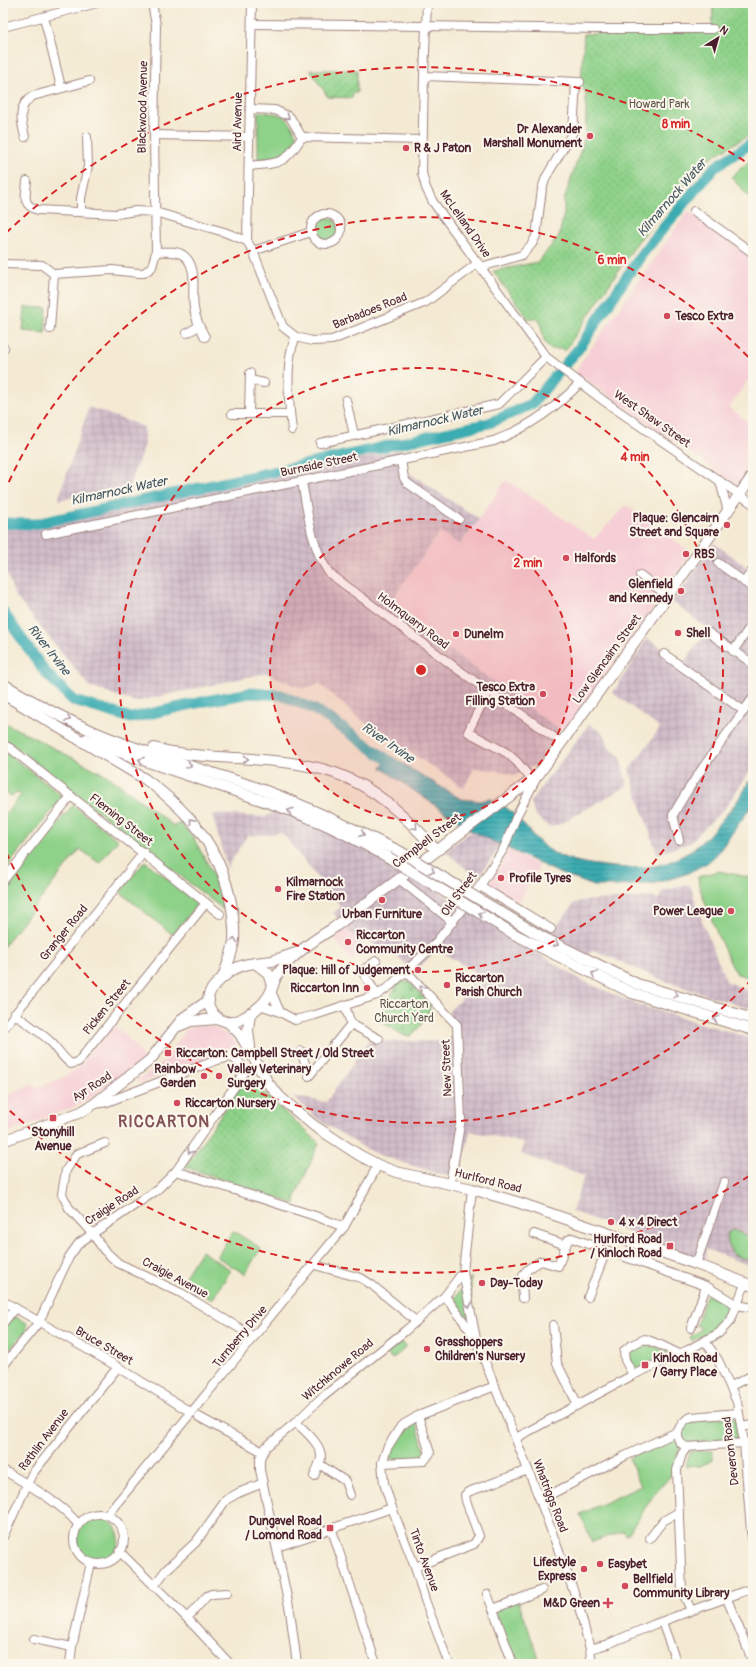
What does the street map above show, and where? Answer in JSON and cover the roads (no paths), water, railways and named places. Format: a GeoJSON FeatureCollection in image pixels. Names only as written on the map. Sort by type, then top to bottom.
{"type":"FeatureCollection","features":[{"type":"Feature","properties":{"kind":"main road","name":"Low Glencairn Street"},"geometry":{"type":"LineString","coordinates":[[562,742],[668,596],[753,475]]}},
{"type":"Feature","properties":{"kind":"main road"},"geometry":{"type":"LineString","coordinates":[[3,684],[33,702],[98,733],[141,750],[264,790],[399,851],[522,926],[637,984],[753,1019]]}},
{"type":"Feature","properties":{"kind":"main road"},"geometry":{"type":"LineString","coordinates":[[3,694],[145,779],[164,793],[184,811],[202,832],[216,855],[228,889],[234,923],[234,940],[231,956],[223,977]]}},
{"type":"Feature","properties":{"kind":"main road"},"geometry":{"type":"LineString","coordinates":[[32,712],[80,736],[121,753],[313,819],[388,857],[514,934],[632,993],[753,1030]]}},
{"type":"Feature","properties":{"kind":"main road"},"geometry":{"type":"LineString","coordinates":[[98,733],[159,750],[274,761],[306,766],[335,773],[361,785],[392,806],[406,818],[436,850]]}},
{"type":"Feature","properties":{"kind":"main road","name":"Campbell Street"},"geometry":{"type":"LineString","coordinates":[[271,989],[280,971],[298,952],[519,790],[535,777],[562,742]]}},
{"type":"Feature","properties":{"kind":"main road","name":"Campbell Street"},"geometry":{"type":"LineString","coordinates":[[255,962],[272,961],[298,952]]}},
{"type":"Feature","properties":{"kind":"main road"},"geometry":{"type":"LineString","coordinates":[[176,1027],[191,1021],[218,1019],[229,1023],[240,1020],[260,1005],[271,989],[268,973],[255,962],[239,966],[223,977],[214,986],[209,1000],[212,1011],[218,1019]]}},
{"type":"Feature","properties":{"kind":"main road","name":"Ayr Road"},"geometry":{"type":"LineString","coordinates":[[3,1140],[81,1112],[94,1104],[127,1080],[150,1060],[183,1018],[209,1000]]}},
{"type":"Feature","properties":{"kind":"main road","name":"Hurlford Road"},"geometry":{"type":"LineString","coordinates":[[250,1013],[248,1030],[251,1052]]}},
{"type":"Feature","properties":{"kind":"main road","name":"Hurlford Road"},"geometry":{"type":"LineString","coordinates":[[229,1023],[240,1034],[268,1083],[295,1112],[335,1140],[378,1165],[396,1172],[472,1189],[520,1202],[696,1264],[749,1285]]}},
{"type":"Feature","properties":{"kind":"street"},"geometry":{"type":"LineString","coordinates":[[3,27],[97,3]]}},
{"type":"Feature","properties":{"kind":"street","name":"Blackwood Avenue"},"geometry":{"type":"LineString","coordinates":[[152,3],[156,25],[154,135],[156,252]]}},
{"type":"Feature","properties":{"kind":"street","name":"Aird Avenue"},"geometry":{"type":"LineString","coordinates":[[247,241],[252,3]]}},
{"type":"Feature","properties":{"kind":"street","name":"McLelland Drive"},"geometry":{"type":"LineString","coordinates":[[427,3],[422,140],[422,173],[426,188],[433,202],[546,357],[570,377]]}},
{"type":"Feature","properties":{"kind":"street"},"geometry":{"type":"LineString","coordinates":[[44,17],[62,87]]}},
{"type":"Feature","properties":{"kind":"street"},"geometry":{"type":"LineString","coordinates":[[252,24],[334,29],[426,26],[713,29]]}},
{"type":"Feature","properties":{"kind":"street"},"geometry":{"type":"LineString","coordinates":[[424,76],[578,82],[573,132],[546,177],[542,189],[536,236],[532,244],[522,255],[479,265]]}},
{"type":"Feature","properties":{"kind":"street"},"geometry":{"type":"LineString","coordinates":[[24,137],[21,112],[22,105],[27,99],[62,87],[89,81]]}},
{"type":"Feature","properties":{"kind":"street"},"geometry":{"type":"LineString","coordinates":[[250,109],[275,110],[290,117],[302,137]]}},
{"type":"Feature","properties":{"kind":"street"},"geometry":{"type":"LineString","coordinates":[[154,135],[249,137]]}},
{"type":"Feature","properties":{"kind":"street"},"geometry":{"type":"LineString","coordinates":[[81,212],[81,198],[88,166],[87,137]]}},
{"type":"Feature","properties":{"kind":"street"},"geometry":{"type":"LineString","coordinates":[[302,137],[422,140]]}},
{"type":"Feature","properties":{"kind":"street"},"geometry":{"type":"LineString","coordinates":[[249,166],[277,163],[292,153],[302,137]]}},
{"type":"Feature","properties":{"kind":"street"},"geometry":{"type":"LineString","coordinates":[[28,180],[26,198],[27,204],[31,208],[38,210],[116,214],[136,211],[155,212],[224,232],[247,241],[253,251],[284,327],[296,337],[292,345],[289,382],[292,430]]}},
{"type":"Feature","properties":{"kind":"street"},"geometry":{"type":"LineString","coordinates":[[694,211],[753,253]]}},
{"type":"Feature","properties":{"kind":"street"},"geometry":{"type":"LineString","coordinates":[[253,251],[311,232]]}},
{"type":"Feature","properties":{"kind":"street"},"geometry":{"type":"LineString","coordinates":[[3,264],[42,265],[54,274],[112,270],[130,273],[144,273],[152,267],[156,252],[178,252],[184,255],[189,261],[193,271],[194,309],[199,326],[205,337]]}},
{"type":"Feature","properties":{"kind":"street","name":"Barbadoes Road"},"geometry":{"type":"LineString","coordinates":[[296,337],[312,341],[332,340],[426,302],[479,265]]}},
{"type":"Feature","properties":{"kind":"street"},"geometry":{"type":"LineString","coordinates":[[50,329],[55,315],[54,274]]}},
{"type":"Feature","properties":{"kind":"street"},"geometry":{"type":"LineString","coordinates":[[187,333],[199,326]]}},
{"type":"Feature","properties":{"kind":"street"},"geometry":{"type":"LineString","coordinates":[[320,443],[499,404],[546,357]]}},
{"type":"Feature","properties":{"kind":"street"},"geometry":{"type":"LineString","coordinates":[[249,414],[250,376],[264,383]]}},
{"type":"Feature","properties":{"kind":"street","name":"West Shaw Street"},"geometry":{"type":"LineString","coordinates":[[570,377],[753,504]]}},
{"type":"Feature","properties":{"kind":"street","name":"Burnside Street"},"geometry":{"type":"LineString","coordinates":[[46,534],[494,441],[509,436],[536,421],[580,383]]}},
{"type":"Feature","properties":{"kind":"street"},"geometry":{"type":"LineString","coordinates":[[346,400],[354,435]]}},
{"type":"Feature","properties":{"kind":"street"},"geometry":{"type":"LineString","coordinates":[[232,414],[290,414]]}},
{"type":"Feature","properties":{"kind":"street"},"geometry":{"type":"LineString","coordinates":[[401,461],[404,478],[407,483],[459,520]]}},
{"type":"Feature","properties":{"kind":"street"},"geometry":{"type":"LineString","coordinates":[[720,481],[728,512]]}},
{"type":"Feature","properties":{"kind":"street","name":"Holmquarry Road"},"geometry":{"type":"LineString","coordinates":[[302,482],[319,558],[329,573],[488,690],[562,742]]}},
{"type":"Feature","properties":{"kind":"street"},"geometry":{"type":"LineString","coordinates":[[718,563],[753,588]]}},
{"type":"Feature","properties":{"kind":"street"},"geometry":{"type":"LineString","coordinates":[[744,582],[753,570]]}},
{"type":"Feature","properties":{"kind":"street"},"geometry":{"type":"LineString","coordinates":[[640,575],[668,596]]}},
{"type":"Feature","properties":{"kind":"street"},"geometry":{"type":"LineString","coordinates":[[733,651],[753,623]]}},
{"type":"Feature","properties":{"kind":"street"},"geometry":{"type":"LineString","coordinates":[[709,634],[753,664]]}},
{"type":"Feature","properties":{"kind":"street"},"geometry":{"type":"LineString","coordinates":[[664,654],[744,712]]}},
{"type":"Feature","properties":{"kind":"street"},"geometry":{"type":"LineString","coordinates":[[488,690],[468,732],[507,753],[535,777]]}},
{"type":"Feature","properties":{"kind":"street"},"geometry":{"type":"LineString","coordinates":[[679,840],[673,816],[687,790],[725,734],[744,712],[753,698]]}},
{"type":"Feature","properties":{"kind":"street","name":"Fleming Street"},"geometry":{"type":"LineString","coordinates":[[5,747],[144,852],[220,914]]}},
{"type":"Feature","properties":{"kind":"street","name":"Old Street"},"geometry":{"type":"LineString","coordinates":[[260,1005],[280,1012],[295,1020],[345,1006],[376,995],[390,986],[434,945],[480,886],[504,848],[517,815],[535,777]]}},
{"type":"Feature","properties":{"kind":"street"},"geometry":{"type":"LineString","coordinates":[[519,790],[524,800]]}},
{"type":"Feature","properties":{"kind":"street"},"geometry":{"type":"LineString","coordinates":[[3,881],[71,796]]}},
{"type":"Feature","properties":{"kind":"street","name":"Granger Road"},"geometry":{"type":"LineString","coordinates":[[3,1029],[144,852]]}},
{"type":"Feature","properties":{"kind":"street"},"geometry":{"type":"LineString","coordinates":[[399,879],[453,922]]}},
{"type":"Feature","properties":{"kind":"street"},"geometry":{"type":"LineString","coordinates":[[480,886],[551,929]]}},
{"type":"Feature","properties":{"kind":"street","name":"Picken Street"},"geometry":{"type":"LineString","coordinates":[[14,1014],[32,1026],[71,1064],[78,1062],[206,903]]}},
{"type":"Feature","properties":{"kind":"street"},"geometry":{"type":"LineString","coordinates":[[376,961],[362,971],[376,995]]}},
{"type":"Feature","properties":{"kind":"street","name":"New Street"},"geometry":{"type":"LineString","coordinates":[[406,970],[457,1025],[461,1118],[450,1184]]}},
{"type":"Feature","properties":{"kind":"street"},"geometry":{"type":"LineString","coordinates":[[271,989],[280,1012]]}},
{"type":"Feature","properties":{"kind":"street"},"geometry":{"type":"LineString","coordinates":[[345,1006],[350,1024],[379,1039]]}},
{"type":"Feature","properties":{"kind":"street"},"geometry":{"type":"LineString","coordinates":[[301,1051],[309,1076],[350,1024]]}},
{"type":"Feature","properties":{"kind":"street","name":"Craigie Road"},"geometry":{"type":"LineString","coordinates":[[3,1366],[39,1322],[69,1257],[79,1243],[157,1190],[176,1171],[244,1073],[244,1067],[231,1057],[217,1060],[135,1091]]}},
{"type":"Feature","properties":{"kind":"street"},"geometry":{"type":"LineString","coordinates":[[94,1104],[107,1102],[135,1091],[127,1080]]}},
{"type":"Feature","properties":{"kind":"street","name":"Craigie Avenue"},"geometry":{"type":"LineString","coordinates":[[105,1143],[77,1154],[66,1170],[62,1194],[69,1208],[92,1233],[104,1250],[118,1263],[181,1293],[254,1337]]}},
{"type":"Feature","properties":{"kind":"street","name":"Turnberry Drive"},"geometry":{"type":"LineString","coordinates":[[107,1515],[196,1415],[254,1337],[344,1228],[378,1165]]}},
{"type":"Feature","properties":{"kind":"street"},"geometry":{"type":"LineString","coordinates":[[176,1171],[316,1216],[344,1228]]}},
{"type":"Feature","properties":{"kind":"street"},"geometry":{"type":"LineString","coordinates":[[696,1264],[724,1182]]}},
{"type":"Feature","properties":{"kind":"street"},"geometry":{"type":"LineString","coordinates":[[462,1272],[472,1189]]}},
{"type":"Feature","properties":{"kind":"street"},"geometry":{"type":"LineString","coordinates":[[534,1234],[566,1245]]}},
{"type":"Feature","properties":{"kind":"street"},"geometry":{"type":"LineString","coordinates":[[523,1298],[522,1280],[526,1269],[541,1261],[558,1266],[568,1240],[572,1238],[706,1287],[737,1305],[753,1308]]}},
{"type":"Feature","properties":{"kind":"street"},"geometry":{"type":"LineString","coordinates":[[588,1297],[606,1251]]}},
{"type":"Feature","properties":{"kind":"street"},"geometry":{"type":"LineString","coordinates":[[315,1265],[362,1278],[372,1284],[416,1321]]}},
{"type":"Feature","properties":{"kind":"street","name":"Witchknowe Road"},"geometry":{"type":"LineString","coordinates":[[262,1452],[318,1400],[445,1296],[462,1272]]}},
{"type":"Feature","properties":{"kind":"street","name":"Whatriggs Road"},"geometry":{"type":"LineString","coordinates":[[462,1272],[476,1339],[540,1500],[578,1604],[590,1649],[592,1664]]}},
{"type":"Feature","properties":{"kind":"street"},"geometry":{"type":"LineString","coordinates":[[516,1438],[633,1375],[679,1354],[719,1333],[731,1320],[737,1305],[749,1285]]}},
{"type":"Feature","properties":{"kind":"street"},"geometry":{"type":"LineString","coordinates":[[691,1328],[706,1287]]}},
{"type":"Feature","properties":{"kind":"street","name":"Whatriggs Road"},"geometry":{"type":"LineString","coordinates":[[445,1296],[476,1339]]}},
{"type":"Feature","properties":{"kind":"street","name":"Bruce Street"},"geometry":{"type":"LineString","coordinates":[[3,1301],[118,1367],[196,1415],[262,1452]]}},
{"type":"Feature","properties":{"kind":"street"},"geometry":{"type":"LineString","coordinates":[[3,1323],[15,1308]]}},
{"type":"Feature","properties":{"kind":"street"},"geometry":{"type":"LineString","coordinates":[[553,1325],[557,1363],[578,1405]]}},
{"type":"Feature","properties":{"kind":"street"},"geometry":{"type":"LineString","coordinates":[[633,1375],[625,1360],[624,1351],[631,1345],[645,1340],[663,1346],[679,1354]]}},
{"type":"Feature","properties":{"kind":"street","name":"Deveron Road"},"geometry":{"type":"LineString","coordinates":[[705,1341],[718,1360],[737,1402],[742,1427],[750,1493],[753,1542]]}},
{"type":"Feature","properties":{"kind":"street","name":"Rathlin Avenue"},"geometry":{"type":"LineString","coordinates":[[3,1537],[32,1474],[118,1367]]}},
{"type":"Feature","properties":{"kind":"street"},"geometry":{"type":"LineString","coordinates":[[731,1386],[753,1375]]}},
{"type":"Feature","properties":{"kind":"street","name":"Tinto Avenue"},"geometry":{"type":"LineString","coordinates":[[449,1664],[425,1600],[415,1567],[392,1508],[384,1483],[382,1463],[387,1448],[401,1426],[418,1416],[495,1386]]}},
{"type":"Feature","properties":{"kind":"street"},"geometry":{"type":"LineString","coordinates":[[738,1413],[691,1417],[679,1426],[677,1432],[680,1442],[687,1447],[744,1444]]}},
{"type":"Feature","properties":{"kind":"street"},"geometry":{"type":"LineString","coordinates":[[382,1463],[424,1460],[430,1453],[418,1416]]}},
{"type":"Feature","properties":{"kind":"street"},"geometry":{"type":"LineString","coordinates":[[296,1422],[316,1444],[320,1452],[321,1458],[314,1476]]}},
{"type":"Feature","properties":{"kind":"street"},"geometry":{"type":"LineString","coordinates":[[742,1427],[753,1425]]}},
{"type":"Feature","properties":{"kind":"street"},"geometry":{"type":"LineString","coordinates":[[540,1500],[625,1456],[677,1432]]}},
{"type":"Feature","properties":{"kind":"street"},"geometry":{"type":"LineString","coordinates":[[687,1447],[682,1454],[677,1470],[682,1591],[691,1610]]}},
{"type":"Feature","properties":{"kind":"street"},"geometry":{"type":"LineString","coordinates":[[262,1452],[260,1458],[263,1483],[290,1611],[297,1664]]}},
{"type":"Feature","properties":{"kind":"street"},"geometry":{"type":"LineString","coordinates":[[319,1464],[345,1481],[350,1495]]}},
{"type":"Feature","properties":{"kind":"street"},"geometry":{"type":"LineString","coordinates":[[3,1470],[27,1484],[71,1515],[78,1524]]}},
{"type":"Feature","properties":{"kind":"street"},"geometry":{"type":"LineString","coordinates":[[415,1567],[474,1544],[478,1540],[479,1536],[466,1501],[465,1496],[468,1492],[528,1470]]}},
{"type":"Feature","properties":{"kind":"street"},"geometry":{"type":"LineString","coordinates":[[154,1586],[166,1570],[196,1542],[226,1500],[238,1493],[263,1483]]}},
{"type":"Feature","properties":{"kind":"street"},"geometry":{"type":"LineString","coordinates":[[276,1547],[332,1530],[392,1508]]}},
{"type":"Feature","properties":{"kind":"street"},"geometry":{"type":"LineString","coordinates":[[650,1538],[663,1521],[679,1512]]}},
{"type":"Feature","properties":{"kind":"street"},"geometry":{"type":"LineString","coordinates":[[99,1513],[114,1518],[123,1530],[124,1538],[120,1552],[115,1558],[100,1564],[91,1563],[80,1556],[74,1543],[75,1530],[78,1524],[84,1518],[99,1513]]}},
{"type":"Feature","properties":{"kind":"street"},"geometry":{"type":"LineString","coordinates":[[332,1530],[376,1664]]}},
{"type":"Feature","properties":{"kind":"street"},"geometry":{"type":"LineString","coordinates":[[120,1552],[187,1618],[230,1664]]}},
{"type":"Feature","properties":{"kind":"street"},"geometry":{"type":"LineString","coordinates":[[70,1664],[72,1647],[91,1563]]}},
{"type":"Feature","properties":{"kind":"street"},"geometry":{"type":"LineString","coordinates":[[590,1649],[608,1644],[691,1610],[727,1599],[753,1588]]}},
{"type":"Feature","properties":{"kind":"street"},"geometry":{"type":"LineString","coordinates":[[493,1609],[542,1590]]}},
{"type":"Feature","properties":{"kind":"street"},"geometry":{"type":"LineString","coordinates":[[187,1618],[207,1596],[212,1594],[228,1593]]}},
{"type":"Feature","properties":{"kind":"street"},"geometry":{"type":"LineString","coordinates":[[487,1594],[513,1664]]}},
{"type":"Feature","properties":{"kind":"street"},"geometry":{"type":"LineString","coordinates":[[727,1599],[753,1662]]}},
{"type":"Feature","properties":{"kind":"street"},"geometry":{"type":"LineString","coordinates":[[662,1622],[677,1664]]}},
{"type":"Feature","properties":{"kind":"street"},"geometry":{"type":"LineString","coordinates":[[34,1639],[72,1647]]}},
{"type":"Feature","properties":{"kind":"water"},"geometry":{"type":"Polygon","coordinates":[[[390,756],[461,799],[481,801],[490,798],[506,807],[543,846],[554,853],[572,860],[598,865],[632,868],[648,867],[676,859],[689,852],[715,828],[729,812],[744,792],[748,781],[753,785],[753,804],[716,855],[707,863],[686,874],[656,883],[594,886],[561,874],[472,831],[381,768],[390,756]]]}},
{"type":"Feature","properties":{"kind":"waterway","name":"Kilmarnock Water"},"geometry":{"type":"LineString","coordinates":[[3,523],[35,524],[290,468],[489,423],[532,404],[579,348],[642,254],[694,191],[715,167],[753,142]]}},
{"type":"Feature","properties":{"kind":"waterway","name":"River Irvine"},"geometry":{"type":"LineString","coordinates":[[3,612],[45,672],[74,701],[131,718],[206,701],[250,693],[281,695],[315,710],[398,767]]}},
{"type":"Feature","properties":{"kind":"place","name":"Dr Alexander Marshall Monument"},"geometry":{"type":"Point","coordinates":[590,136]}},
{"type":"Feature","properties":{"kind":"place","name":"R & J Paton"},"geometry":{"type":"Point","coordinates":[406,148]}},
{"type":"Feature","properties":{"kind":"place","name":"Tesco Extra"},"geometry":{"type":"Point","coordinates":[667,316]}},
{"type":"Feature","properties":{"kind":"place","name":"Plaque: Glencairn Street and Square"},"geometry":{"type":"Point","coordinates":[727,525]}},
{"type":"Feature","properties":{"kind":"place","name":"RBS"},"geometry":{"type":"Point","coordinates":[686,554]}},
{"type":"Feature","properties":{"kind":"place","name":"Halfords"},"geometry":{"type":"Point","coordinates":[566,558]}},
{"type":"Feature","properties":{"kind":"place","name":"Glenfield and Kennedy"},"geometry":{"type":"Point","coordinates":[681,591]}},
{"type":"Feature","properties":{"kind":"place","name":"Shell"},"geometry":{"type":"Point","coordinates":[678,633]}},
{"type":"Feature","properties":{"kind":"place","name":"Dunelm"},"geometry":{"type":"Point","coordinates":[456,634]}},
{"type":"Feature","properties":{"kind":"place","name":"Tesco Extra Filling Station"},"geometry":{"type":"Point","coordinates":[543,694]}},
{"type":"Feature","properties":{"kind":"place","name":"Profile Tyres"},"geometry":{"type":"Point","coordinates":[501,878]}},
{"type":"Feature","properties":{"kind":"place","name":"Kilmarnock Fire Station"},"geometry":{"type":"Point","coordinates":[278,889]}},
{"type":"Feature","properties":{"kind":"place","name":"Urban Furniture"},"geometry":{"type":"Point","coordinates":[382,900]}},
{"type":"Feature","properties":{"kind":"place","name":"Power League"},"geometry":{"type":"Point","coordinates":[731,911]}},
{"type":"Feature","properties":{"kind":"place","name":"Riccarton Community Centre"},"geometry":{"type":"Point","coordinates":[348,942]}},
{"type":"Feature","properties":{"kind":"place","name":"Plaque: Hill of Judgement"},"geometry":{"type":"Point","coordinates":[418,970]}},
{"type":"Feature","properties":{"kind":"place","name":"Riccarton Parish Church"},"geometry":{"type":"Point","coordinates":[447,985]}},
{"type":"Feature","properties":{"kind":"place","name":"Riccarton Inn"},"geometry":{"type":"Point","coordinates":[367,988]}},
{"type":"Feature","properties":{"kind":"place","name":"Riccarton: Campbell Street / Old Street"},"geometry":{"type":"Point","coordinates":[168,1053]}},
{"type":"Feature","properties":{"kind":"place","name":"Rainbow Garden"},"geometry":{"type":"Point","coordinates":[204,1076]}},
{"type":"Feature","properties":{"kind":"place","name":"Valley Veterinary Surgery"},"geometry":{"type":"Point","coordinates":[219,1076]}},
{"type":"Feature","properties":{"kind":"place","name":"Riccarton Nursery"},"geometry":{"type":"Point","coordinates":[177,1103]}},
{"type":"Feature","properties":{"kind":"place","name":"Stonyhill Avenue"},"geometry":{"type":"Point","coordinates":[53,1118]}},
{"type":"Feature","properties":{"kind":"place","name":"4 x 4 Direct"},"geometry":{"type":"Point","coordinates":[611,1222]}},
{"type":"Feature","properties":{"kind":"place","name":"Hurlford Road / Kinloch Road"},"geometry":{"type":"Point","coordinates":[670,1246]}},
{"type":"Feature","properties":{"kind":"place","name":"Day-Today"},"geometry":{"type":"Point","coordinates":[482,1283]}},
{"type":"Feature","properties":{"kind":"place","name":"Grasshoppers Children's Nursery"},"geometry":{"type":"Point","coordinates":[427,1349]}},
{"type":"Feature","properties":{"kind":"place","name":"Kinloch Road / Garry Place"},"geometry":{"type":"Point","coordinates":[645,1365]}},
{"type":"Feature","properties":{"kind":"place","name":"Dungavel Road / Lomond Road"},"geometry":{"type":"Point","coordinates":[330,1528]}},
{"type":"Feature","properties":{"kind":"place","name":"Easybet"},"geometry":{"type":"Point","coordinates":[600,1564]}},
{"type":"Feature","properties":{"kind":"place","name":"Lifestyle Express"},"geometry":{"type":"Point","coordinates":[584,1569]}},
{"type":"Feature","properties":{"kind":"place","name":"Bellfield Community Library"},"geometry":{"type":"Point","coordinates":[625,1586]}},
{"type":"Feature","properties":{"kind":"place","name":"M&D Green"},"geometry":{"type":"Point","coordinates":[608,1603]}},
{"type":"Feature","properties":{"kind":"district","name":"RICCARTON"},"geometry":{"type":"Point","coordinates":[164,1122]}},
{"type":"Feature","properties":{"kind":"park label","name":"Howard Park"},"geometry":{"type":"Point","coordinates":[659,104]}},
{"type":"Feature","properties":{"kind":"park label","name":"Riccarton Church Yard"},"geometry":{"type":"Point","coordinates":[404,1011]}}]}
